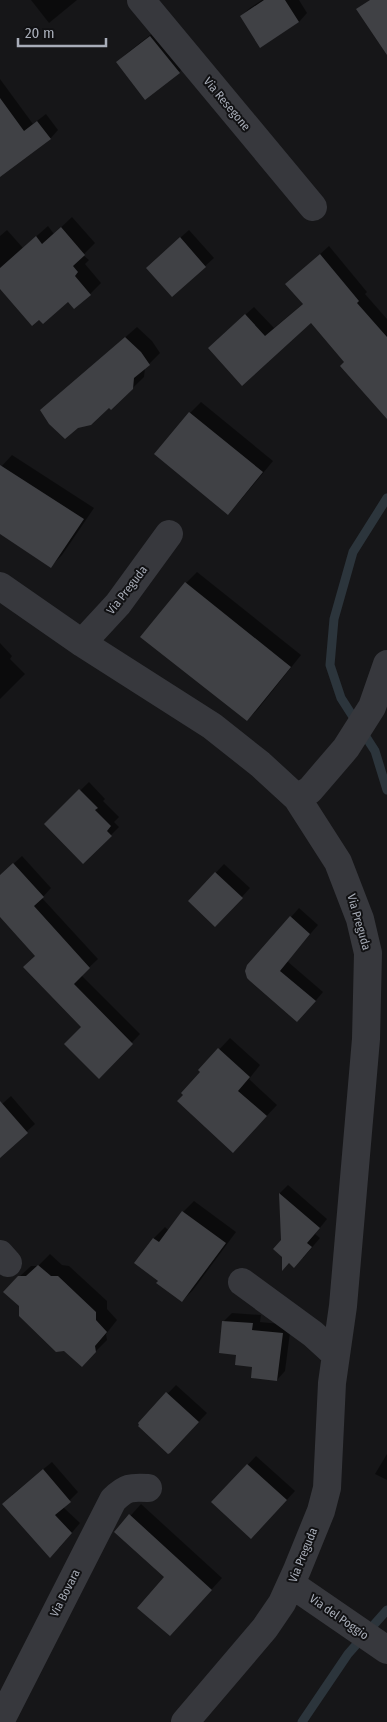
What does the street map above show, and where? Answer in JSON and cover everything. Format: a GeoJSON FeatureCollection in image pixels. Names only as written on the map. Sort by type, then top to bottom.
{"type":"FeatureCollection","features":[{"type":"Feature","properties":{"kind":"street","name":"Via Resegone"},"geometry":{"type":"LineString","coordinates":[[141,0],[313,207]]}},
{"type":"Feature","properties":{"kind":"street","name":"Via Preguda"},"geometry":{"type":"LineString","coordinates":[[82,643],[118,604],[169,534]]}},
{"type":"Feature","properties":{"kind":"street","name":"Via Preguda"},"geometry":{"type":"LineString","coordinates":[[0,586],[82,643],[212,726],[260,764],[297,798],[338,862],[357,911],[368,953],[366,1039],[343,1306],[332,1383],[327,1488],[318,1517],[282,1603],[265,1628],[185,1722]]}},
{"type":"Feature","properties":{"kind":"street"},"geometry":{"type":"LineString","coordinates":[[297,798],[310,790],[346,748],[372,706],[387,664]]}},
{"type":"Feature","properties":{"kind":"street"},"geometry":{"type":"LineString","coordinates":[[242,1282],[313,1334],[336,1355]]}},
{"type":"Feature","properties":{"kind":"street","name":"Via Bovara"},"geometry":{"type":"LineString","coordinates":[[0,1722],[113,1500],[120,1492],[129,1487],[148,1488]]}},
{"type":"Feature","properties":{"kind":"street","name":"Via del Poggio"},"geometry":{"type":"LineString","coordinates":[[291,1584],[384,1647]]}},
{"type":"Feature","properties":{"kind":"building"},"geometry":{"type":"Polygon","coordinates":[[[264,0],[285,0],[299,22],[260,48],[240,16],[264,0]]]}},
{"type":"Feature","properties":{"kind":"building"},"geometry":{"type":"Polygon","coordinates":[[[370,0],[387,0],[387,55],[356,9],[370,0]]]}},
{"type":"Feature","properties":{"kind":"building"},"geometry":{"type":"Polygon","coordinates":[[[150,36],[180,73],[145,100],[116,62],[150,36]]]}},
{"type":"Feature","properties":{"kind":"building"},"geometry":{"type":"Polygon","coordinates":[[[0,98],[24,131],[37,121],[51,139],[0,177],[0,98]]]}},
{"type":"Feature","properties":{"kind":"building"},"geometry":{"type":"Polygon","coordinates":[[[61,227],[85,255],[73,266],[78,272],[75,276],[91,295],[74,309],[68,302],[43,324],[39,320],[32,326],[0,289],[0,268],[36,236],[42,244],[61,227]]]}},
{"type":"Feature","properties":{"kind":"building"},"geometry":{"type":"Polygon","coordinates":[[[180,237],[206,267],[172,297],[146,268],[180,237]]]}},
{"type":"Feature","properties":{"kind":"building"},"geometry":{"type":"Polygon","coordinates":[[[320,254],[359,301],[357,303],[387,337],[387,419],[340,366],[344,362],[311,323],[242,386],[208,348],[245,314],[265,336],[303,304],[285,284],[320,254]]]}},
{"type":"Feature","properties":{"kind":"building"},"geometry":{"type":"Polygon","coordinates":[[[125,337],[141,352],[150,365],[134,378],[133,389],[111,410],[109,408],[91,425],[78,428],[65,439],[49,424],[40,410],[125,337]]]}},
{"type":"Feature","properties":{"kind":"building"},"geometry":{"type":"Polygon","coordinates":[[[189,412],[263,472],[228,515],[154,454],[189,412]]]}},
{"type":"Feature","properties":{"kind":"building"},"geometry":{"type":"Polygon","coordinates":[[[0,465],[84,519],[51,568],[0,534],[0,465]]]}},
{"type":"Feature","properties":{"kind":"building"},"geometry":{"type":"Polygon","coordinates":[[[185,582],[291,667],[247,721],[140,637],[185,582]]]}},
{"type":"Feature","properties":{"kind":"building"},"geometry":{"type":"Polygon","coordinates":[[[79,789],[98,808],[95,810],[111,826],[107,831],[112,836],[83,864],[44,824],[79,789]]]}},
{"type":"Feature","properties":{"kind":"building"},"geometry":{"type":"Polygon","coordinates":[[[13,863],[44,897],[34,906],[90,968],[74,984],[133,1044],[99,1079],[64,1044],[81,1027],[23,967],[35,956],[0,917],[0,875],[13,863]]]}},
{"type":"Feature","properties":{"kind":"building"},"geometry":{"type":"Polygon","coordinates":[[[215,872],[243,898],[215,927],[188,901],[215,872]]]}},
{"type":"Feature","properties":{"kind":"building"},"geometry":{"type":"Polygon","coordinates":[[[290,916],[310,934],[280,971],[316,1001],[297,1022],[250,981],[245,971],[247,965],[290,916]]]}},
{"type":"Feature","properties":{"kind":"building"},"geometry":{"type":"Polygon","coordinates":[[[218,1048],[250,1077],[238,1091],[267,1116],[233,1153],[177,1101],[183,1095],[181,1093],[200,1072],[198,1070],[218,1048]]]}},
{"type":"Feature","properties":{"kind":"building"},"geometry":{"type":"Polygon","coordinates":[[[0,1101],[28,1133],[0,1158],[0,1101]]]}},
{"type":"Feature","properties":{"kind":"building"},"geometry":{"type":"Polygon","coordinates":[[[279,1193],[320,1228],[307,1243],[312,1247],[294,1268],[289,1263],[282,1271],[282,1257],[273,1249],[281,1240],[279,1193]]]}},
{"type":"Feature","properties":{"kind":"building"},"geometry":{"type":"Polygon","coordinates":[[[182,1211],[226,1243],[182,1302],[156,1283],[158,1281],[134,1263],[153,1238],[159,1242],[182,1211]]]}},
{"type":"Feature","properties":{"kind":"building"},"geometry":{"type":"Polygon","coordinates":[[[38,1265],[51,1276],[58,1276],[96,1312],[96,1320],[107,1332],[95,1346],[96,1352],[82,1367],[64,1351],[56,1352],[19,1316],[19,1306],[3,1292],[18,1276],[26,1276],[38,1265]]]}},
{"type":"Feature","properties":{"kind":"building"},"geometry":{"type":"Polygon","coordinates":[[[222,1321],[253,1323],[252,1330],[283,1333],[277,1381],[251,1378],[252,1367],[235,1365],[236,1355],[219,1353],[222,1321]]]}},
{"type":"Feature","properties":{"kind":"building"},"geometry":{"type":"Polygon","coordinates":[[[166,1392],[199,1422],[168,1454],[138,1426],[138,1423],[166,1392]]]}},
{"type":"Feature","properties":{"kind":"building"},"geometry":{"type":"Polygon","coordinates":[[[247,1464],[287,1500],[251,1539],[211,1502],[247,1464]]]}},
{"type":"Feature","properties":{"kind":"building"},"geometry":{"type":"Polygon","coordinates":[[[43,1469],[71,1502],[55,1515],[72,1533],[50,1558],[2,1504],[43,1469]]]}},
{"type":"Feature","properties":{"kind":"building"},"geometry":{"type":"Polygon","coordinates":[[[129,1514],[212,1590],[170,1636],[137,1608],[164,1577],[114,1532],[129,1514]]]}},
{"type":"Feature","properties":{"kind":"waterway"},"geometry":{"type":"LineString","coordinates":[[387,498],[353,552],[334,619],[330,665],[341,698],[375,751],[387,790]]}},
{"type":"Feature","properties":{"kind":"waterway"},"geometry":{"type":"LineString","coordinates":[[302,1722],[348,1654],[387,1610]]}}]}
